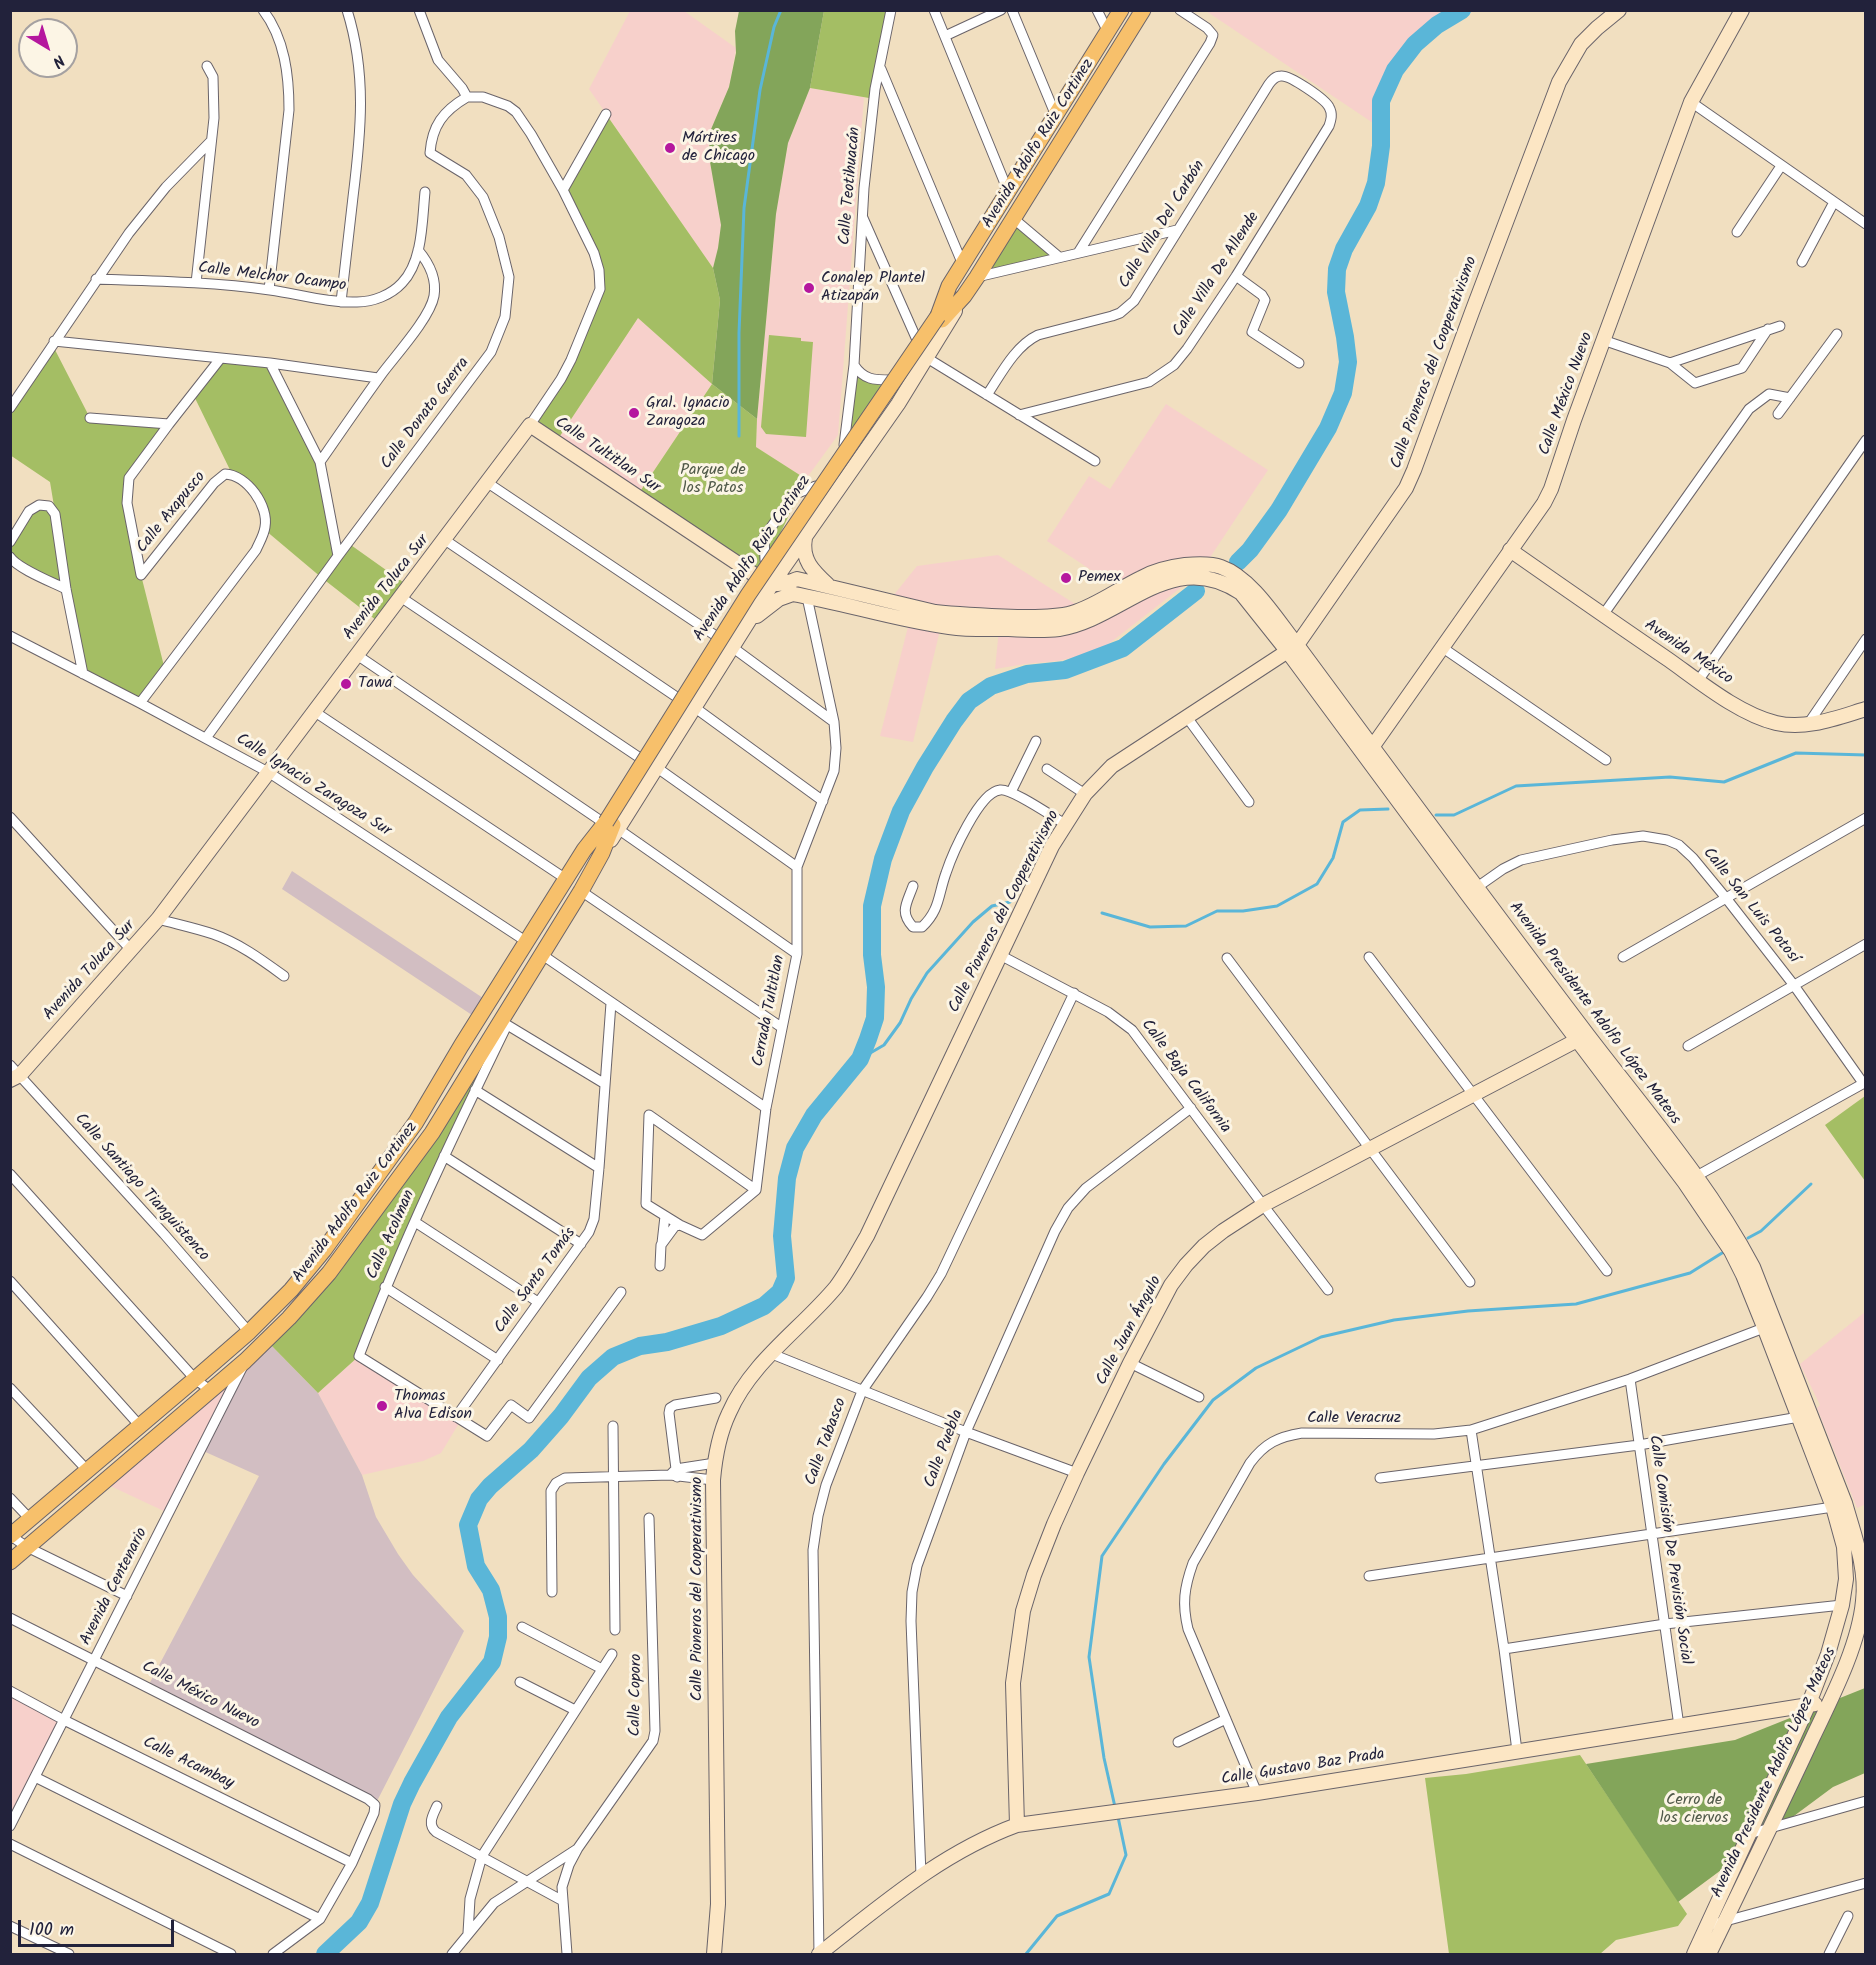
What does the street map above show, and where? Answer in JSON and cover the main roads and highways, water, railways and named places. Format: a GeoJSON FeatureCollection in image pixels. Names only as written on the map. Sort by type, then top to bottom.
{"type":"FeatureCollection","features":[{"type":"Feature","properties":{"kind":"main road","name":"Avenida Adolfo Ruiz Cortinez"},"geometry":{"type":"LineString","coordinates":[[940,318],[949,286],[1121,10]]}},
{"type":"Feature","properties":{"kind":"main road","name":"Avenida Adolfo Ruiz Cortinez"},"geometry":{"type":"LineString","coordinates":[[11,1536],[29,1518],[141,1426],[249,1332],[291,1290],[315,1261],[416,1122],[584,850],[610,824],[748,595],[940,318],[964,296],[977,277],[1143,10]]}},
{"type":"Feature","properties":{"kind":"main road","name":"Avenida Adolfo Ruiz Cortinez"},"geometry":{"type":"LineString","coordinates":[[10,1562],[245,1361],[289,1318],[329,1273],[432,1132],[504,1023],[541,954],[602,853],[610,824]]}},
{"type":"Feature","properties":{"kind":"main road"},"geometry":{"type":"LineString","coordinates":[[315,1261],[329,1273]]}},
{"type":"Feature","properties":{"kind":"waterway"},"geometry":{"type":"LineString","coordinates":[[739,436],[739,333],[744,208],[760,90],[774,27],[781,10]]}},
{"type":"Feature","properties":{"kind":"waterway"},"geometry":{"type":"LineString","coordinates":[[1238,562],[1250,550],[1279,510],[1328,428],[1343,393],[1348,362],[1336,292],[1337,269],[1344,249],[1368,206],[1376,183],[1381,146],[1381,101],[1395,70],[1415,44],[1437,25],[1462,10]]}},
{"type":"Feature","properties":{"kind":"waterway"},"geometry":{"type":"LineString","coordinates":[[325,1954],[359,1922],[370,1903],[402,1804],[412,1783],[449,1717],[492,1662],[498,1637],[498,1617],[491,1590],[476,1566],[468,1525],[479,1499],[490,1486],[531,1450],[561,1416],[589,1378],[613,1357],[640,1346],[667,1342],[721,1326],[764,1306],[780,1292],[786,1278],[782,1236],[787,1178],[795,1148],[814,1115],[860,1059],[875,1018],[876,987],[872,955],[872,906],[883,859],[901,811],[954,721],[969,701],[991,686],[1027,674],[1065,670],[1123,648],[1196,591]]}},
{"type":"Feature","properties":{"kind":"waterway"},"geometry":{"type":"LineString","coordinates":[[1436,815],[1454,815],[1516,786],[1670,777],[1724,782],[1796,753],[1866,755]]}},
{"type":"Feature","properties":{"kind":"waterway"},"geometry":{"type":"LineString","coordinates":[[1102,913],[1150,927],[1186,926],[1217,911],[1243,911],[1277,906],[1317,884],[1333,858],[1343,822],[1360,810],[1388,809]]}},
{"type":"Feature","properties":{"kind":"waterway"},"geometry":{"type":"LineString","coordinates":[[860,1059],[884,1045],[900,1023],[927,973],[973,922],[992,906],[1010,902]]}},
{"type":"Feature","properties":{"kind":"waterway"},"geometry":{"type":"LineString","coordinates":[[1748,1238],[1761,1231],[1811,1184]]}},
{"type":"Feature","properties":{"kind":"waterway"},"geometry":{"type":"LineString","coordinates":[[1115,1807],[1104,1758],[1089,1657],[1102,1556],[1164,1464],[1213,1400],[1256,1368],[1321,1337],[1394,1320],[1468,1311],[1576,1304],[1690,1273],[1722,1253]]}},
{"type":"Feature","properties":{"kind":"waterway"},"geometry":{"type":"LineString","coordinates":[[1026,1954],[1057,1916],[1109,1894],[1126,1855],[1118,1817]]}},
{"type":"Feature","properties":{"kind":"place","name":"Mártires de Chicago"},"geometry":{"type":"Point","coordinates":[670,148]}},
{"type":"Feature","properties":{"kind":"place","name":"Conalep Plantel Atizapán"},"geometry":{"type":"Point","coordinates":[809,288]}},
{"type":"Feature","properties":{"kind":"place","name":"Gral. Ignacio Zaragoza"},"geometry":{"type":"Point","coordinates":[634,413]}},
{"type":"Feature","properties":{"kind":"place","name":"Pemex"},"geometry":{"type":"Point","coordinates":[1066,578]}},
{"type":"Feature","properties":{"kind":"place","name":"Tawá"},"geometry":{"type":"Point","coordinates":[346,684]}},
{"type":"Feature","properties":{"kind":"place","name":"Thomas Alva Edison"},"geometry":{"type":"Point","coordinates":[382,1406]}},
{"type":"Feature","properties":{"kind":"park label","name":"Parque de los Patos"},"geometry":{"type":"Point","coordinates":[713,480]}},
{"type":"Feature","properties":{"kind":"park label","name":"Cerro de los ciervos"},"geometry":{"type":"Point","coordinates":[1694,1810]}}]}
